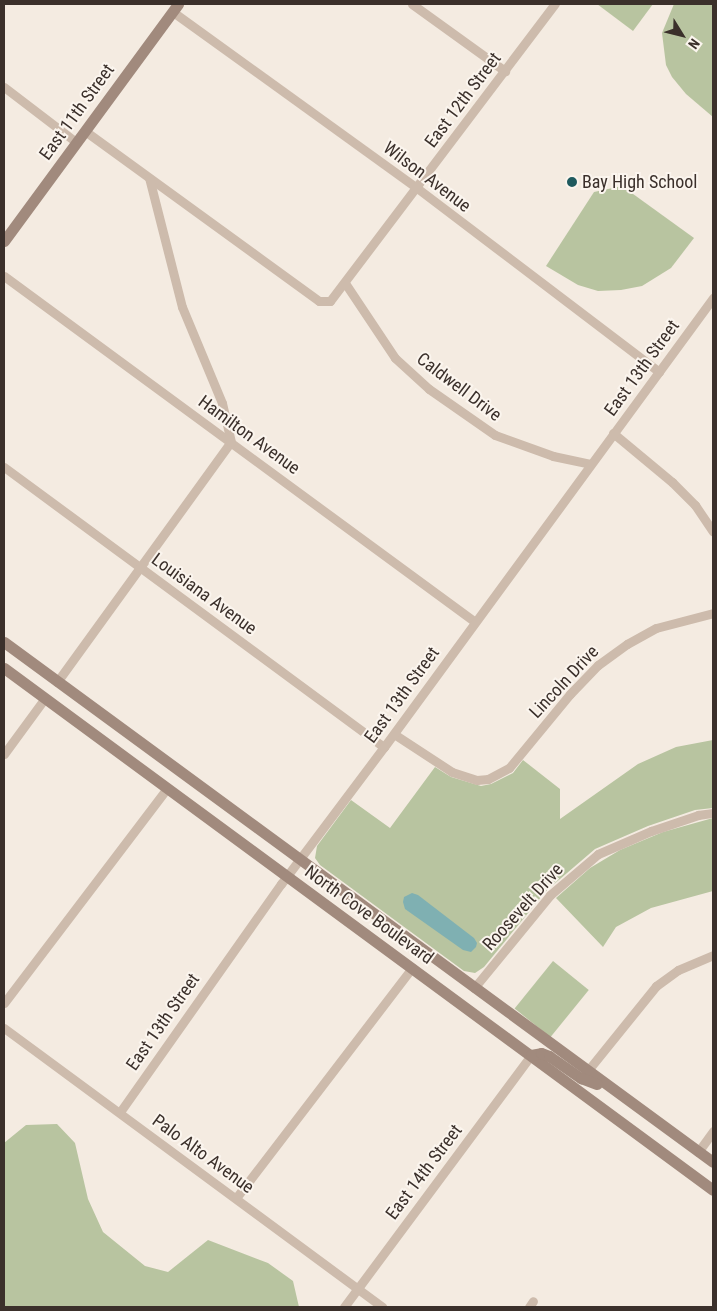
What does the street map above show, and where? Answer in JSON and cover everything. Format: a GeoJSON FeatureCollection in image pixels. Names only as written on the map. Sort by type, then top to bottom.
{"type":"FeatureCollection","features":[{"type":"Feature","properties":{"kind":"main road","name":"East 11th Street"},"geometry":{"type":"LineString","coordinates":[[4,241],[175,8]]}},
{"type":"Feature","properties":{"kind":"main road","name":"North Cove Boulevard"},"geometry":{"type":"LineString","coordinates":[[4,642],[474,988],[584,1074]]}},
{"type":"Feature","properties":{"kind":"main road","name":"North Cove Boulevard"},"geometry":{"type":"LineString","coordinates":[[4,668],[713,1190]]}},
{"type":"Feature","properties":{"kind":"main road"},"geometry":{"type":"LineString","coordinates":[[531,1055],[539,1053],[549,1056],[611,1089],[713,1162]]}},
{"type":"Feature","properties":{"kind":"street"},"geometry":{"type":"LineString","coordinates":[[412,4],[505,71]]}},
{"type":"Feature","properties":{"kind":"street","name":"East 12th Street"},"geometry":{"type":"LineString","coordinates":[[149,178],[318,301],[330,301],[556,4]]}},
{"type":"Feature","properties":{"kind":"street","name":"Wilson Avenue"},"geometry":{"type":"LineString","coordinates":[[175,8],[417,188],[659,372]]}},
{"type":"Feature","properties":{"kind":"street"},"geometry":{"type":"LineString","coordinates":[[4,87],[76,142]]}},
{"type":"Feature","properties":{"kind":"street"},"geometry":{"type":"LineString","coordinates":[[57,682],[232,442],[222,403],[182,307],[149,178],[85,131]]}},
{"type":"Feature","properties":{"kind":"street","name":"Hamilton Avenue"},"geometry":{"type":"LineString","coordinates":[[4,276],[475,622]]}},
{"type":"Feature","properties":{"kind":"street","name":"Caldwell Drive"},"geometry":{"type":"LineString","coordinates":[[345,282],[395,358],[428,389],[495,435],[553,456],[590,464]]}},
{"type":"Feature","properties":{"kind":"street","name":"East 13th Street"},"geometry":{"type":"LineString","coordinates":[[120,1112],[287,876],[394,734],[713,298]]}},
{"type":"Feature","properties":{"kind":"street"},"geometry":{"type":"LineString","coordinates":[[613,433],[672,482],[694,505],[713,532]]}},
{"type":"Feature","properties":{"kind":"street","name":"Louisiana Avenue"},"geometry":{"type":"LineString","coordinates":[[4,467],[384,747]]}},
{"type":"Feature","properties":{"kind":"street","name":"Lincoln Drive"},"geometry":{"type":"LineString","coordinates":[[394,734],[452,772],[477,780],[488,779],[510,768],[570,694],[598,665],[627,644],[656,628],[713,612]]}},
{"type":"Feature","properties":{"kind":"street"},"geometry":{"type":"LineString","coordinates":[[4,754],[45,698]]}},
{"type":"Feature","properties":{"kind":"street"},"geometry":{"type":"LineString","coordinates":[[4,1003],[167,788]]}},
{"type":"Feature","properties":{"kind":"street","name":"Roosevelt Drive"},"geometry":{"type":"LineString","coordinates":[[474,988],[550,895],[598,854],[651,831],[698,815],[713,813]]}},
{"type":"Feature","properties":{"kind":"street"},"geometry":{"type":"LineString","coordinates":[[584,1074],[643,1000],[663,980],[686,965],[713,955]]}},
{"type":"Feature","properties":{"kind":"street"},"geometry":{"type":"LineString","coordinates":[[236,1198],[412,968]]}},
{"type":"Feature","properties":{"kind":"street","name":"Palo Alto Avenue"},"geometry":{"type":"LineString","coordinates":[[4,1028],[382,1307]]}},
{"type":"Feature","properties":{"kind":"street","name":"East 14th Street"},"geometry":{"type":"LineString","coordinates":[[344,1307],[531,1055]]}},
{"type":"Feature","properties":{"kind":"street"},"geometry":{"type":"LineString","coordinates":[[698,1152],[713,1131]]}},
{"type":"Feature","properties":{"kind":"green space"},"geometry":{"type":"Polygon","coordinates":[[[597,4],[653,4],[633,31],[597,4]]]}},
{"type":"Feature","properties":{"kind":"green space"},"geometry":{"type":"Polygon","coordinates":[[[674,4],[713,4],[713,117],[686,94],[672,77],[666,65],[662,33],[674,4]]]}},
{"type":"Feature","properties":{"kind":"green space"},"geometry":{"type":"Polygon","coordinates":[[[622,186],[694,238],[671,268],[642,286],[621,290],[598,291],[578,285],[546,266],[594,192],[622,186]]]}},
{"type":"Feature","properties":{"kind":"green space"},"geometry":{"type":"Polygon","coordinates":[[[713,740],[713,808],[695,810],[648,826],[595,849],[546,891],[484,967],[475,973],[464,971],[320,865],[315,858],[317,846],[351,800],[390,828],[435,767],[451,777],[481,786],[491,784],[513,773],[523,760],[560,789],[560,819],[638,764],[676,747],[713,740]]]}},
{"type":"Feature","properties":{"kind":"green space"},"geometry":{"type":"Polygon","coordinates":[[[713,818],[713,891],[651,908],[616,927],[603,947],[556,898],[590,868],[620,850],[663,832],[713,818]]]}},
{"type":"Feature","properties":{"kind":"green space"},"geometry":{"type":"Polygon","coordinates":[[[553,961],[589,990],[550,1037],[515,1008],[553,961]]]}},
{"type":"Feature","properties":{"kind":"green space"},"geometry":{"type":"Polygon","coordinates":[[[57,1124],[75,1143],[88,1199],[103,1232],[145,1266],[168,1272],[208,1240],[268,1263],[293,1281],[299,1307],[4,1307],[4,1143],[26,1125],[57,1124]]]}},
{"type":"Feature","properties":{"kind":"water"},"geometry":{"type":"Polygon","coordinates":[[[412,893],[418,895],[474,938],[477,943],[476,947],[471,952],[463,950],[405,909],[404,897],[412,893]]]}},
{"type":"Feature","properties":{"kind":"place","name":"Bay High School"},"geometry":{"type":"Point","coordinates":[572,182]}}]}
